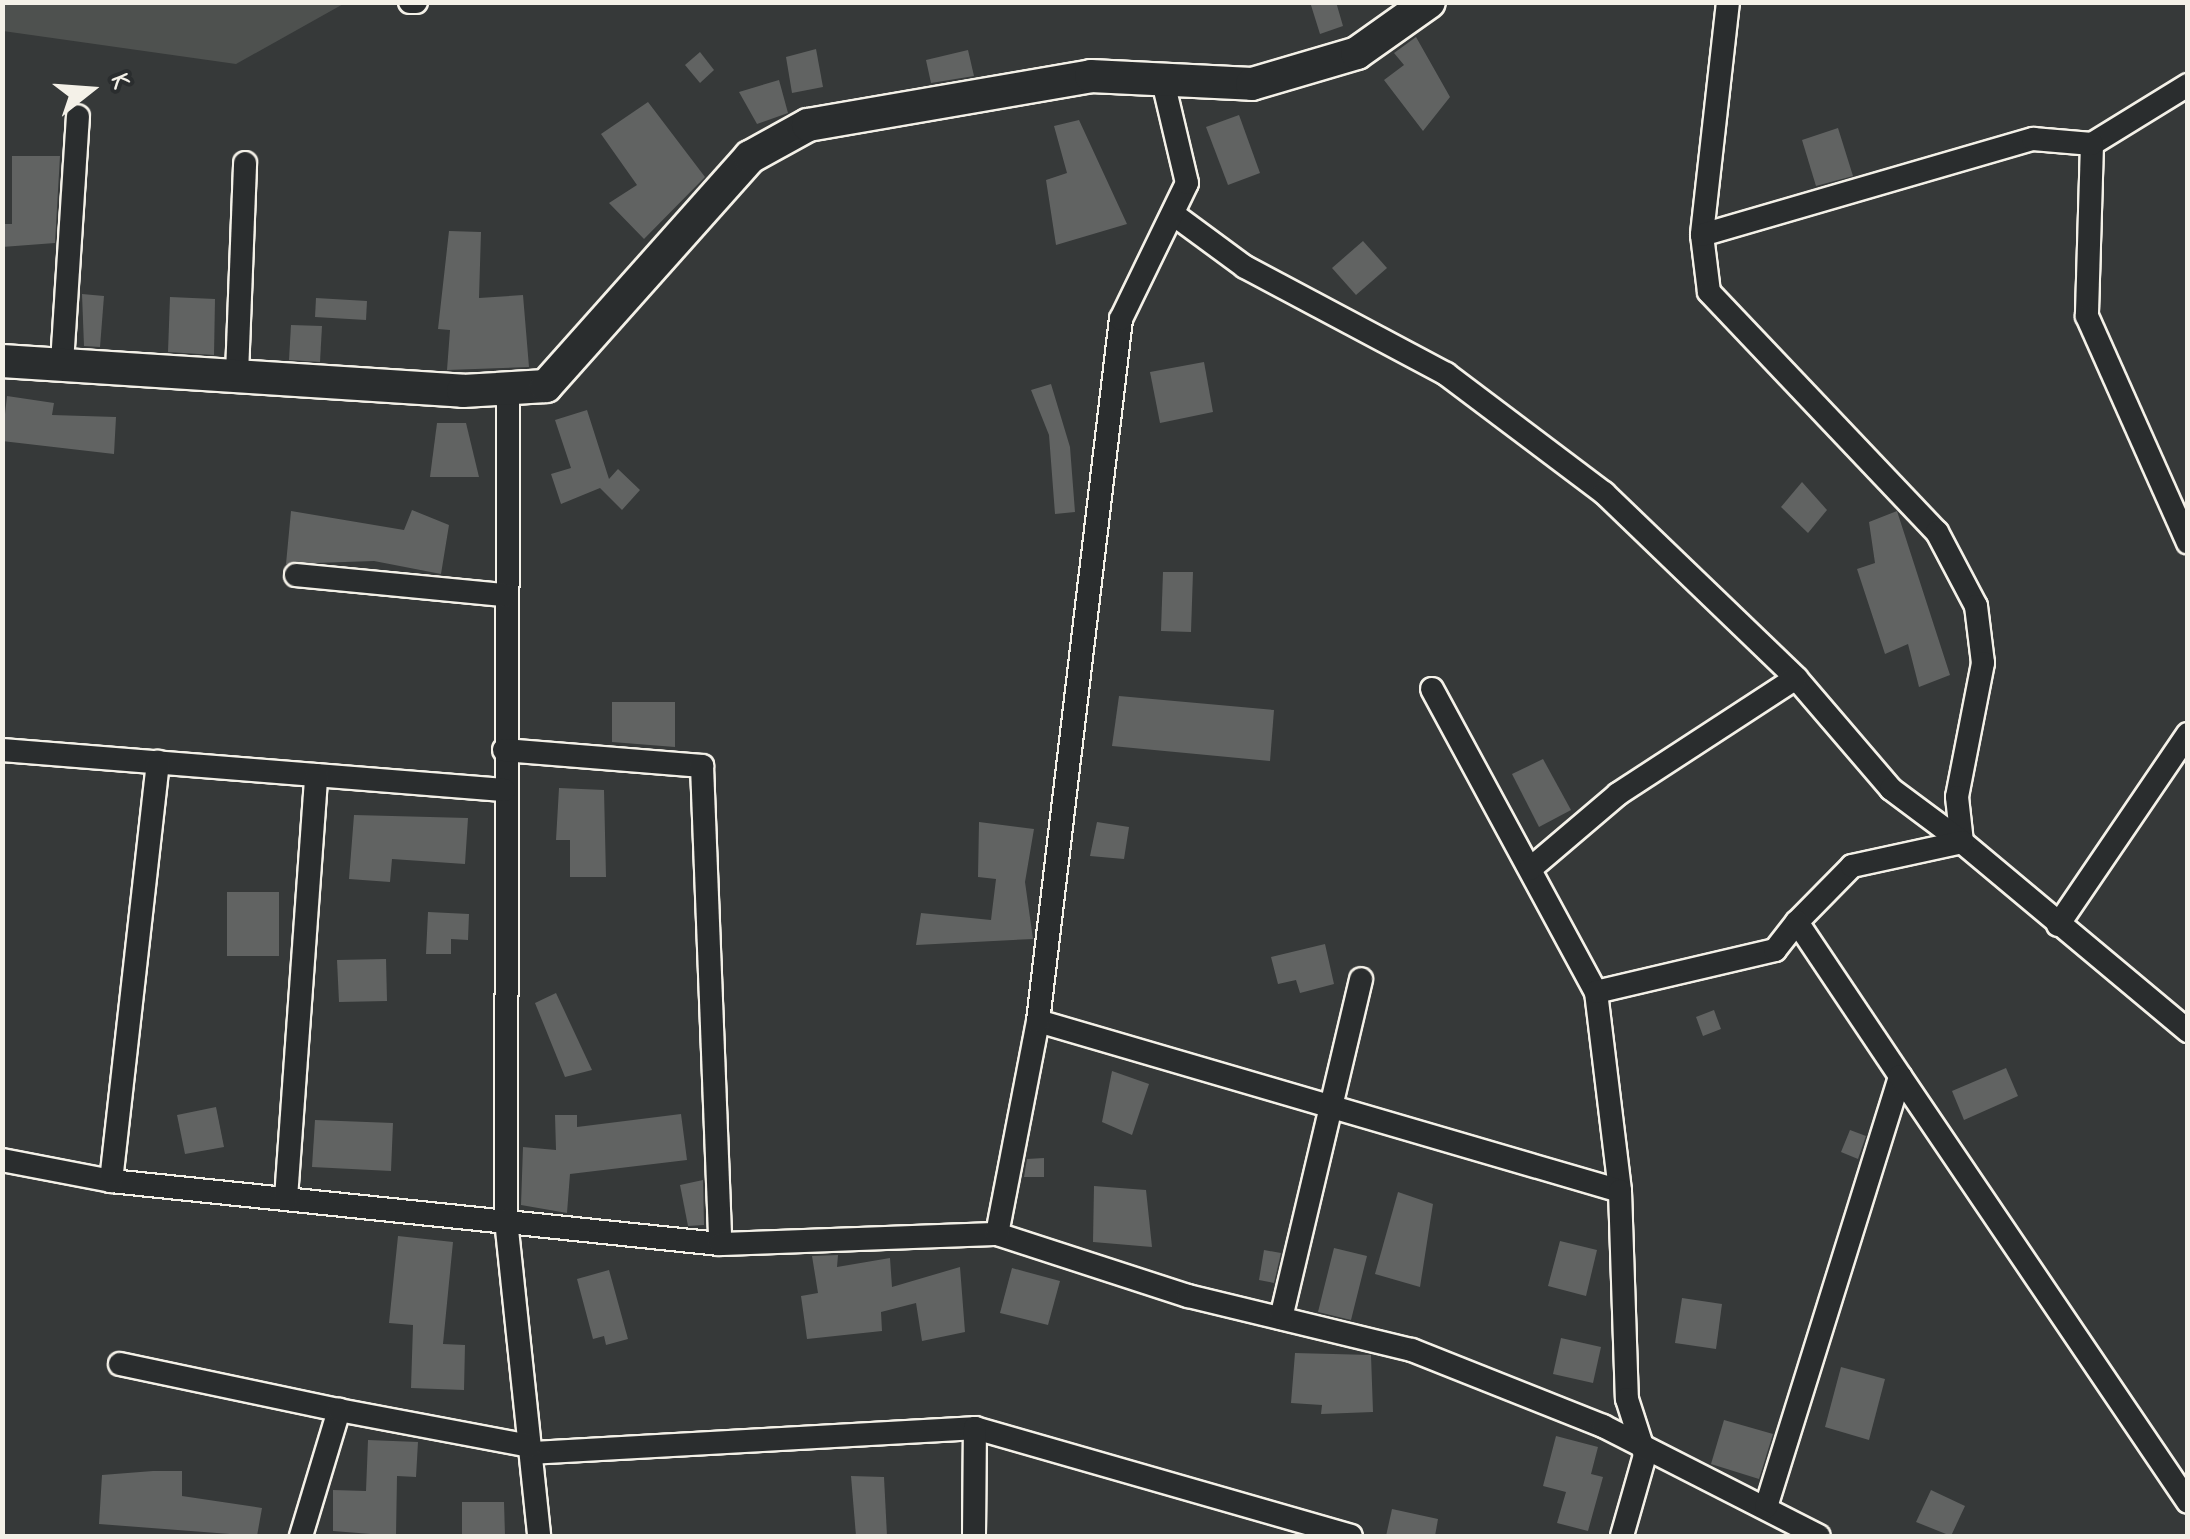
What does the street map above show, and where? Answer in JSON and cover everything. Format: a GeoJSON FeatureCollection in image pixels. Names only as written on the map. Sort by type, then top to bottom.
{"type":"FeatureCollection","features":[{"type":"Feature","properties":{"kind":"street"},"geometry":{"type":"LineString","coordinates":[[2,361],[508,392],[546,386],[565,373],[750,157],[808,126],[1057,80],[1162,77],[1252,84],[1332,62],[1429,2]]}},
{"type":"Feature","properties":{"kind":"street"},"geometry":{"type":"LineString","coordinates":[[1728,2],[1702,235],[1709,292],[1937,532],[1976,606],[1983,663],[1957,798],[1962,842]]}},
{"type":"Feature","properties":{"kind":"street"},"geometry":{"type":"LineString","coordinates":[[997,1234],[1038,1021],[1121,318],[1177,217],[1187,184],[1162,77]]}},
{"type":"Feature","properties":{"kind":"street"},"geometry":{"type":"LineString","coordinates":[[1702,235],[2033,139],[2092,144],[2188,85]]}},
{"type":"Feature","properties":{"kind":"street"},"geometry":{"type":"LineString","coordinates":[[62,363],[78,117]]}},
{"type":"Feature","properties":{"kind":"street"},"geometry":{"type":"LineString","coordinates":[[2092,144],[2087,316],[2188,543]]}},
{"type":"Feature","properties":{"kind":"street"},"geometry":{"type":"LineString","coordinates":[[237,374],[245,163]]}},
{"type":"Feature","properties":{"kind":"street"},"geometry":{"type":"LineString","coordinates":[[1177,217],[1245,267],[1321,302],[1486,403],[1640,522],[1796,678],[1890,788],[1962,842],[2188,1031]]}},
{"type":"Feature","properties":{"kind":"street"},"geometry":{"type":"LineString","coordinates":[[508,392],[504,750],[506,1220],[539,1536]]}},
{"type":"Feature","properties":{"kind":"street"},"geometry":{"type":"LineString","coordinates":[[296,576],[505,595]]}},
{"type":"Feature","properties":{"kind":"street"},"geometry":{"type":"LineString","coordinates":[[1530,869],[1618,794],[1796,678]]}},
{"type":"Feature","properties":{"kind":"street"},"geometry":{"type":"LineString","coordinates":[[1432,689],[1596,992],[1620,1190],[1627,1400],[1645,1455],[1622,1536]]}},
{"type":"Feature","properties":{"kind":"street"},"geometry":{"type":"LineString","coordinates":[[2058,925],[2188,734]]}},
{"type":"Feature","properties":{"kind":"street"},"geometry":{"type":"LineString","coordinates":[[2,750],[504,790]]}},
{"type":"Feature","properties":{"kind":"street"},"geometry":{"type":"LineString","coordinates":[[504,750],[702,766],[720,1244]]}},
{"type":"Feature","properties":{"kind":"street"},"geometry":{"type":"LineString","coordinates":[[111,1181],[158,762]]}},
{"type":"Feature","properties":{"kind":"street"},"geometry":{"type":"LineString","coordinates":[[286,1198],[316,775]]}},
{"type":"Feature","properties":{"kind":"street"},"geometry":{"type":"LineString","coordinates":[[1596,992],[1775,950],[1852,866],[1962,842]]}},
{"type":"Feature","properties":{"kind":"street"},"geometry":{"type":"LineString","coordinates":[[1797,922],[2188,1502]]}},
{"type":"Feature","properties":{"kind":"street"},"geometry":{"type":"LineString","coordinates":[[1281,1318],[1361,980]]}},
{"type":"Feature","properties":{"kind":"street"},"geometry":{"type":"LineString","coordinates":[[1038,1021],[1620,1190]]}},
{"type":"Feature","properties":{"kind":"street"},"geometry":{"type":"LineString","coordinates":[[1766,1508],[1900,1076]]}},
{"type":"Feature","properties":{"kind":"street"},"geometry":{"type":"LineString","coordinates":[[2,1160],[111,1181],[720,1244],[997,1234],[1281,1318],[1412,1350],[1603,1426],[1645,1455],[1766,1508],[1819,1536]]}},
{"type":"Feature","properties":{"kind":"street"},"geometry":{"type":"LineString","coordinates":[[120,1364],[530,1449],[974,1428],[1351,1536]]}},
{"type":"Feature","properties":{"kind":"street"},"geometry":{"type":"LineString","coordinates":[[301,1536],[339,1410]]}},
{"type":"Feature","properties":{"kind":"street"},"geometry":{"type":"LineString","coordinates":[[974,1428],[974,1536]]}},
{"type":"Feature","properties":{"kind":"shaded area"},"geometry":{"type":"Polygon","coordinates":[[[3,2],[345,3],[236,64],[3,31],[3,2]]]}},
{"type":"Feature","properties":{"kind":"building"},"geometry":{"type":"Polygon","coordinates":[[[1310,2],[1336,2],[1343,26],[1320,34],[1310,2]]]}},
{"type":"Feature","properties":{"kind":"building"},"geometry":{"type":"Polygon","coordinates":[[[1416,37],[1450,97],[1423,131],[1384,80],[1404,65],[1394,53],[1416,37]]]}},
{"type":"Feature","properties":{"kind":"building"},"geometry":{"type":"Polygon","coordinates":[[[816,49],[823,87],[792,93],[786,57],[816,49]]]}},
{"type":"Feature","properties":{"kind":"building"},"geometry":{"type":"Polygon","coordinates":[[[968,50],[974,76],[931,83],[926,60],[968,50]]]}},
{"type":"Feature","properties":{"kind":"building"},"geometry":{"type":"Polygon","coordinates":[[[700,52],[714,70],[700,83],[685,65],[700,52]]]}},
{"type":"Feature","properties":{"kind":"building"},"geometry":{"type":"Polygon","coordinates":[[[779,80],[788,113],[757,124],[739,92],[779,80]]]}},
{"type":"Feature","properties":{"kind":"building"},"geometry":{"type":"Polygon","coordinates":[[[648,102],[705,177],[644,239],[609,203],[637,185],[601,134],[648,102]]]}},
{"type":"Feature","properties":{"kind":"building"},"geometry":{"type":"Polygon","coordinates":[[[1239,115],[1260,173],[1228,185],[1206,127],[1239,115]]]}},
{"type":"Feature","properties":{"kind":"building"},"geometry":{"type":"Polygon","coordinates":[[[1079,120],[1127,224],[1056,245],[1046,180],[1067,173],[1054,126],[1079,120]]]}},
{"type":"Feature","properties":{"kind":"building"},"geometry":{"type":"Polygon","coordinates":[[[1838,128],[1853,176],[1816,186],[1802,140],[1838,128]]]}},
{"type":"Feature","properties":{"kind":"building"},"geometry":{"type":"Polygon","coordinates":[[[12,156],[60,156],[55,243],[2,247],[2,224],[12,224],[12,156]]]}},
{"type":"Feature","properties":{"kind":"building"},"geometry":{"type":"Polygon","coordinates":[[[449,231],[481,232],[479,298],[523,295],[529,367],[447,370],[450,330],[438,329],[449,231]]]}},
{"type":"Feature","properties":{"kind":"building"},"geometry":{"type":"Polygon","coordinates":[[[1363,241],[1387,268],[1356,295],[1332,268],[1363,241]]]}},
{"type":"Feature","properties":{"kind":"building"},"geometry":{"type":"Polygon","coordinates":[[[82,294],[104,296],[100,347],[84,346],[82,294]]]}},
{"type":"Feature","properties":{"kind":"building"},"geometry":{"type":"Polygon","coordinates":[[[170,297],[215,299],[214,355],[168,352],[170,297]]]}},
{"type":"Feature","properties":{"kind":"building"},"geometry":{"type":"Polygon","coordinates":[[[316,298],[367,301],[366,320],[315,317],[316,298]]]}},
{"type":"Feature","properties":{"kind":"building"},"geometry":{"type":"Polygon","coordinates":[[[291,325],[322,326],[320,362],[289,360],[291,325]]]}},
{"type":"Feature","properties":{"kind":"building"},"geometry":{"type":"Polygon","coordinates":[[[1204,362],[1213,412],[1160,423],[1150,372],[1204,362]]]}},
{"type":"Feature","properties":{"kind":"building"},"geometry":{"type":"Polygon","coordinates":[[[1051,384],[1070,447],[1075,512],[1055,514],[1049,435],[1031,390],[1051,384]]]}},
{"type":"Feature","properties":{"kind":"building"},"geometry":{"type":"Polygon","coordinates":[[[7,396],[54,403],[52,415],[116,417],[114,454],[2,441],[7,396]]]}},
{"type":"Feature","properties":{"kind":"building"},"geometry":{"type":"Polygon","coordinates":[[[587,410],[609,479],[618,469],[640,490],[622,510],[600,488],[561,504],[551,474],[571,468],[555,420],[587,410]]]}},
{"type":"Feature","properties":{"kind":"building"},"geometry":{"type":"Polygon","coordinates":[[[437,423],[466,423],[479,477],[430,477],[437,423]]]}},
{"type":"Feature","properties":{"kind":"building"},"geometry":{"type":"Polygon","coordinates":[[[1802,482],[1827,510],[1808,533],[1781,507],[1802,482]]]}},
{"type":"Feature","properties":{"kind":"building"},"geometry":{"type":"Polygon","coordinates":[[[412,510],[449,525],[441,574],[374,561],[286,564],[291,511],[404,530],[412,510]]]}},
{"type":"Feature","properties":{"kind":"building"},"geometry":{"type":"Polygon","coordinates":[[[1897,511],[1950,675],[1919,687],[1908,644],[1885,654],[1857,569],[1875,563],[1869,522],[1897,511]]]}},
{"type":"Feature","properties":{"kind":"building"},"geometry":{"type":"Polygon","coordinates":[[[1163,572],[1193,572],[1191,632],[1161,631],[1163,572]]]}},
{"type":"Feature","properties":{"kind":"building"},"geometry":{"type":"Polygon","coordinates":[[[1119,696],[1274,710],[1270,761],[1112,746],[1119,696]]]}},
{"type":"Feature","properties":{"kind":"building"},"geometry":{"type":"Polygon","coordinates":[[[612,702],[675,702],[675,747],[612,742],[612,702]]]}},
{"type":"Feature","properties":{"kind":"building"},"geometry":{"type":"Polygon","coordinates":[[[1543,759],[1571,810],[1539,827],[1512,774],[1543,759]]]}},
{"type":"Feature","properties":{"kind":"building"},"geometry":{"type":"Polygon","coordinates":[[[559,788],[604,790],[606,877],[570,877],[570,840],[556,840],[559,788]]]}},
{"type":"Feature","properties":{"kind":"building"},"geometry":{"type":"Polygon","coordinates":[[[354,815],[468,818],[465,864],[392,859],[390,882],[349,879],[354,815]]]}},
{"type":"Feature","properties":{"kind":"building"},"geometry":{"type":"Polygon","coordinates":[[[979,822],[1034,829],[1025,882],[1033,939],[916,945],[921,913],[991,920],[996,879],[978,877],[979,822]]]}},
{"type":"Feature","properties":{"kind":"building"},"geometry":{"type":"Polygon","coordinates":[[[1097,822],[1129,827],[1124,859],[1090,856],[1097,822]]]}},
{"type":"Feature","properties":{"kind":"building"},"geometry":{"type":"Polygon","coordinates":[[[227,892],[279,892],[279,956],[227,956],[227,892]]]}},
{"type":"Feature","properties":{"kind":"building"},"geometry":{"type":"Polygon","coordinates":[[[428,912],[469,914],[468,940],[451,939],[451,954],[426,954],[428,912]]]}},
{"type":"Feature","properties":{"kind":"building"},"geometry":{"type":"Polygon","coordinates":[[[1325,944],[1334,984],[1300,993],[1296,980],[1278,984],[1271,957],[1325,944]]]}},
{"type":"Feature","properties":{"kind":"building"},"geometry":{"type":"Polygon","coordinates":[[[386,959],[387,1001],[339,1002],[337,960],[386,959]]]}},
{"type":"Feature","properties":{"kind":"building"},"geometry":{"type":"Polygon","coordinates":[[[556,993],[592,1070],[565,1077],[535,1003],[556,993]]]}},
{"type":"Feature","properties":{"kind":"building"},"geometry":{"type":"Polygon","coordinates":[[[1714,1010],[1721,1029],[1703,1036],[1696,1017],[1714,1010]]]}},
{"type":"Feature","properties":{"kind":"building"},"geometry":{"type":"Polygon","coordinates":[[[2006,1068],[2018,1096],[1964,1120],[1952,1091],[2006,1068]]]}},
{"type":"Feature","properties":{"kind":"building"},"geometry":{"type":"Polygon","coordinates":[[[1112,1071],[1149,1084],[1132,1135],[1102,1122],[1112,1071]]]}},
{"type":"Feature","properties":{"kind":"building"},"geometry":{"type":"Polygon","coordinates":[[[216,1107],[224,1147],[185,1154],[177,1115],[216,1107]]]}},
{"type":"Feature","properties":{"kind":"building"},"geometry":{"type":"Polygon","coordinates":[[[681,1114],[687,1160],[570,1174],[567,1213],[521,1205],[523,1147],[556,1150],[555,1115],[577,1115],[577,1127],[681,1114]]]}},
{"type":"Feature","properties":{"kind":"building"},"geometry":{"type":"Polygon","coordinates":[[[315,1120],[393,1123],[391,1171],[312,1167],[315,1120]]]}},
{"type":"Feature","properties":{"kind":"building"},"geometry":{"type":"Polygon","coordinates":[[[1850,1130],[1866,1136],[1858,1159],[1841,1152],[1850,1130]]]}},
{"type":"Feature","properties":{"kind":"building"},"geometry":{"type":"Polygon","coordinates":[[[1044,1158],[1044,1177],[1024,1177],[1027,1159],[1044,1158]]]}},
{"type":"Feature","properties":{"kind":"building"},"geometry":{"type":"Polygon","coordinates":[[[703,1180],[704,1225],[688,1226],[680,1185],[703,1180]]]}},
{"type":"Feature","properties":{"kind":"building"},"geometry":{"type":"Polygon","coordinates":[[[1094,1186],[1146,1190],[1152,1247],[1093,1242],[1094,1186]]]}},
{"type":"Feature","properties":{"kind":"building"},"geometry":{"type":"Polygon","coordinates":[[[1398,1192],[1433,1204],[1420,1287],[1375,1274],[1398,1192]]]}},
{"type":"Feature","properties":{"kind":"building"},"geometry":{"type":"Polygon","coordinates":[[[398,1236],[453,1242],[443,1344],[465,1345],[464,1390],[411,1388],[413,1325],[389,1323],[398,1236]]]}},
{"type":"Feature","properties":{"kind":"building"},"geometry":{"type":"Polygon","coordinates":[[[1560,1241],[1597,1250],[1586,1296],[1548,1286],[1560,1241]]]}},
{"type":"Feature","properties":{"kind":"building"},"geometry":{"type":"Polygon","coordinates":[[[1334,1248],[1367,1256],[1351,1320],[1318,1312],[1334,1248]]]}},
{"type":"Feature","properties":{"kind":"building"},"geometry":{"type":"Polygon","coordinates":[[[1264,1250],[1281,1253],[1274,1283],[1259,1280],[1264,1250]]]}},
{"type":"Feature","properties":{"kind":"building"},"geometry":{"type":"Polygon","coordinates":[[[838,1255],[837,1267],[890,1258],[892,1287],[960,1267],[965,1332],[922,1341],[916,1303],[881,1312],[882,1331],[807,1339],[801,1296],[818,1293],[812,1256],[838,1255]]]}},
{"type":"Feature","properties":{"kind":"building"},"geometry":{"type":"Polygon","coordinates":[[[1012,1268],[1060,1281],[1048,1325],[1000,1313],[1012,1268]]]}},
{"type":"Feature","properties":{"kind":"building"},"geometry":{"type":"Polygon","coordinates":[[[609,1270],[628,1339],[606,1345],[604,1336],[593,1339],[577,1279],[609,1270]]]}},
{"type":"Feature","properties":{"kind":"building"},"geometry":{"type":"Polygon","coordinates":[[[1682,1298],[1722,1304],[1716,1349],[1675,1343],[1682,1298]]]}},
{"type":"Feature","properties":{"kind":"building"},"geometry":{"type":"Polygon","coordinates":[[[1561,1338],[1601,1347],[1593,1383],[1553,1374],[1561,1338]]]}},
{"type":"Feature","properties":{"kind":"building"},"geometry":{"type":"Polygon","coordinates":[[[1295,1353],[1371,1355],[1373,1412],[1321,1414],[1322,1405],[1291,1403],[1295,1353]]]}},
{"type":"Feature","properties":{"kind":"building"},"geometry":{"type":"Polygon","coordinates":[[[1841,1367],[1885,1379],[1869,1440],[1825,1427],[1841,1367]]]}},
{"type":"Feature","properties":{"kind":"building"},"geometry":{"type":"Polygon","coordinates":[[[1724,1420],[1773,1434],[1759,1479],[1711,1464],[1724,1420]]]}},
{"type":"Feature","properties":{"kind":"building"},"geometry":{"type":"Polygon","coordinates":[[[1556,1436],[1598,1447],[1591,1474],[1603,1477],[1588,1531],[1557,1523],[1566,1492],[1543,1486],[1556,1436]]]}},
{"type":"Feature","properties":{"kind":"building"},"geometry":{"type":"Polygon","coordinates":[[[368,1440],[418,1442],[416,1477],[397,1476],[396,1536],[333,1531],[333,1490],[366,1491],[368,1440]]]}},
{"type":"Feature","properties":{"kind":"building"},"geometry":{"type":"Polygon","coordinates":[[[182,1471],[182,1496],[262,1508],[257,1536],[99,1524],[102,1475],[182,1471]]]}},
{"type":"Feature","properties":{"kind":"building"},"geometry":{"type":"Polygon","coordinates":[[[851,1476],[884,1477],[887,1536],[856,1536],[851,1476]]]}},
{"type":"Feature","properties":{"kind":"building"},"geometry":{"type":"Polygon","coordinates":[[[1931,1490],[1965,1506],[1951,1536],[1916,1522],[1931,1490]]]}},
{"type":"Feature","properties":{"kind":"building"},"geometry":{"type":"Polygon","coordinates":[[[462,1502],[504,1502],[505,1536],[462,1536],[462,1502]]]}},
{"type":"Feature","properties":{"kind":"building"},"geometry":{"type":"Polygon","coordinates":[[[1392,1509],[1438,1519],[1435,1536],[1386,1536],[1392,1509]]]}}]}
